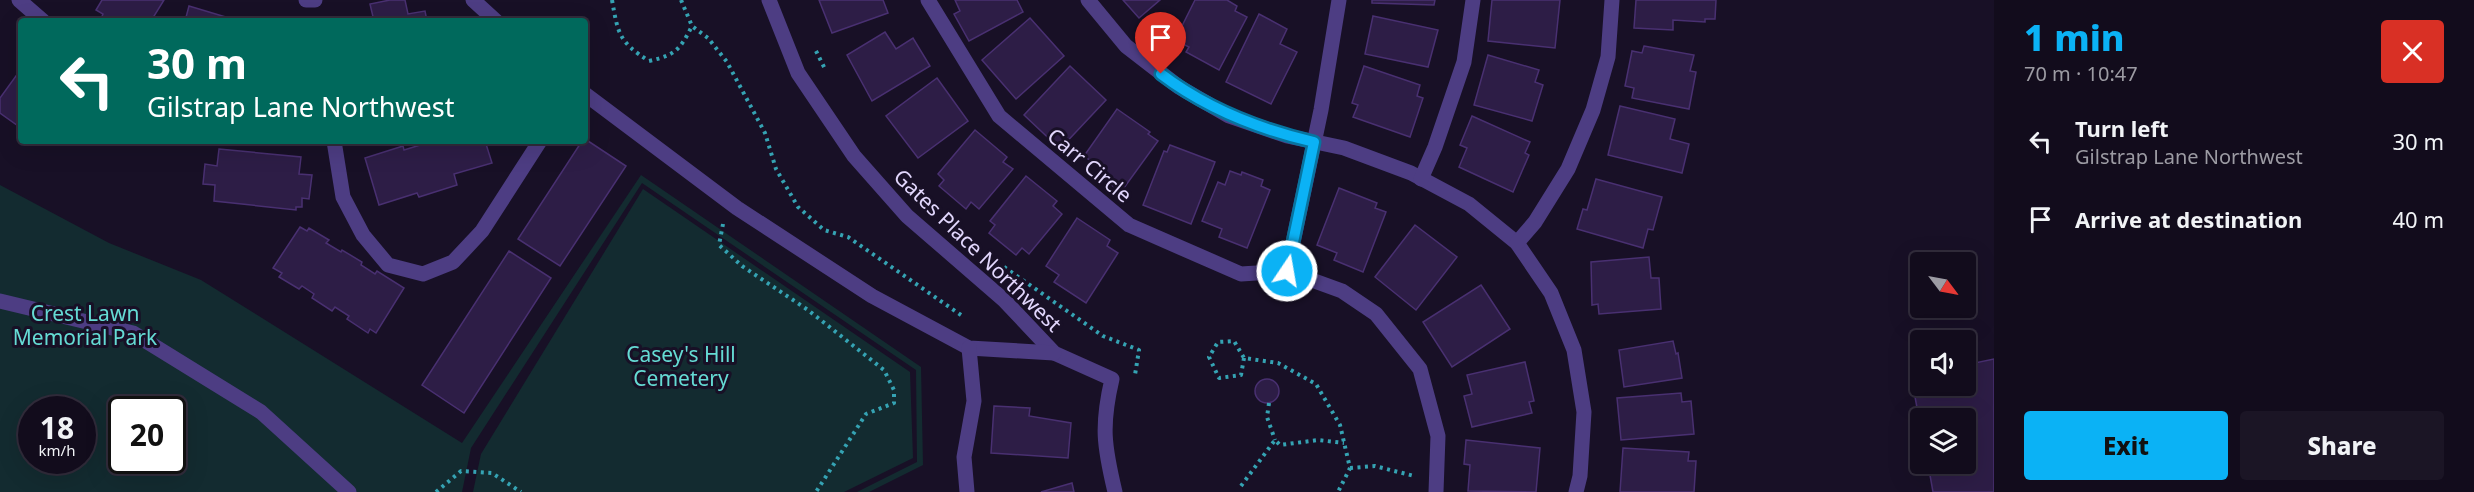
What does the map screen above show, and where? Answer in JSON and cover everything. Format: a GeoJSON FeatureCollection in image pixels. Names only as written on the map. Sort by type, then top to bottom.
{"type":"FeatureCollection","features":[{"type":"Feature","properties":{"kind":"street"},"geometry":{"type":"LineString","coordinates":[[19,0],[40,18]]}},
{"type":"Feature","properties":{"kind":"street"},"geometry":{"type":"LineString","coordinates":[[306,0],[315,0]]}},
{"type":"Feature","properties":{"kind":"street"},"geometry":{"type":"LineString","coordinates":[[473,0],[493,18]]}},
{"type":"Feature","properties":{"kind":"street","name":"Gates Place Northwest"},"geometry":{"type":"LineString","coordinates":[[769,0],[798,73],[854,156],[907,216],[1004,300],[1054,353],[1112,379],[1105,410],[1105,448],[1115,492]]}},
{"type":"Feature","properties":{"kind":"street","name":"Carr Circle"},"geometry":{"type":"LineString","coordinates":[[928,0],[999,116],[1129,225],[1241,274],[1287,271],[1342,291],[1376,314],[1420,369],[1438,436],[1436,492]]}},
{"type":"Feature","properties":{"kind":"street"},"geometry":{"type":"LineString","coordinates":[[1088,0],[1126,46],[1179,87],[1229,116],[1287,136],[1344,148],[1420,179],[1469,204],[1517,243],[1551,294],[1575,350],[1584,412],[1580,476],[1576,492]]}},
{"type":"Feature","properties":{"kind":"street"},"geometry":{"type":"LineString","coordinates":[[1287,271],[1314,142],[1339,0]]}},
{"type":"Feature","properties":{"kind":"street"},"geometry":{"type":"LineString","coordinates":[[1420,179],[1434,147],[1464,62],[1473,0]]}},
{"type":"Feature","properties":{"kind":"street"},"geometry":{"type":"LineString","coordinates":[[1517,243],[1535,222],[1568,169],[1593,110],[1608,57],[1612,0]]}},
{"type":"Feature","properties":{"kind":"street"},"geometry":{"type":"LineString","coordinates":[[588,96],[737,208],[872,296],[969,348],[1054,353]]}},
{"type":"Feature","properties":{"kind":"street"},"geometry":{"type":"LineString","coordinates":[[334,144],[343,197],[363,234],[388,265],[423,274],[453,262],[482,231],[538,144]]}},
{"type":"Feature","properties":{"kind":"street"},"geometry":{"type":"LineString","coordinates":[[0,301],[133,333],[261,412],[348,492]]}},
{"type":"Feature","properties":{"kind":"street"},"geometry":{"type":"LineString","coordinates":[[967,492],[964,457],[974,401],[969,348]]}},
{"type":"Feature","properties":{"kind":"path"},"geometry":{"type":"LineString","coordinates":[[612,0],[617,31],[633,51],[650,61],[669,56],[676,51],[682,46],[692,26]]}},
{"type":"Feature","properties":{"kind":"path"},"geometry":{"type":"LineString","coordinates":[[681,0],[692,26],[708,38],[727,62],[765,133],[776,169],[798,207],[824,230],[848,237],[962,316]]}},
{"type":"Feature","properties":{"kind":"path"},"geometry":{"type":"LineString","coordinates":[[816,50],[831,80]]}},
{"type":"Feature","properties":{"kind":"path"},"geometry":{"type":"LineString","coordinates":[[737,208],[723,224],[719,245],[742,266],[808,310],[884,370],[894,390],[894,403],[866,414],[816,492]]}},
{"type":"Feature","properties":{"kind":"path"},"geometry":{"type":"LineString","coordinates":[[999,263],[1103,336],[1139,350],[1135,378]]}},
{"type":"Feature","properties":{"kind":"path"},"geometry":{"type":"LineString","coordinates":[[1234,341],[1244,358],[1241,375],[1219,378],[1209,357],[1218,342],[1234,341]]}},
{"type":"Feature","properties":{"kind":"path"},"geometry":{"type":"LineString","coordinates":[[1244,358],[1278,363],[1316,384],[1340,425],[1350,468],[1338,492]]}},
{"type":"Feature","properties":{"kind":"path"},"geometry":{"type":"LineString","coordinates":[[1269,403],[1267,417],[1275,440],[1280,445],[1318,440],[1344,442]]}},
{"type":"Feature","properties":{"kind":"path"},"geometry":{"type":"LineString","coordinates":[[1241,486],[1275,440]]}},
{"type":"Feature","properties":{"kind":"path"},"geometry":{"type":"LineString","coordinates":[[1350,468],[1375,466],[1415,477]]}},
{"type":"Feature","properties":{"kind":"path"},"geometry":{"type":"LineString","coordinates":[[436,492],[460,471],[492,473],[521,492]]}},
{"type":"Feature","properties":{"kind":"green space","name":"Crest Lawn Memorial Park"},"geometry":{"type":"Polygon","coordinates":[[[641,175],[921,367],[923,465],[869,492],[857,492],[917,462],[916,370],[642,183],[471,448],[462,492],[0,492],[0,185],[109,243],[201,280],[462,443],[641,175]]]}},
{"type":"Feature","properties":{"kind":"green space","name":"Casey's Hill Cemetery"},"geometry":{"type":"Polygon","coordinates":[[[643,189],[910,372],[913,458],[844,492],[473,492],[481,454],[643,189]]]}},
{"type":"Feature","properties":{"kind":"building"},"geometry":{"type":"Polygon","coordinates":[[[102,0],[164,0],[153,18],[101,18],[103,14],[96,10],[102,0]]]}},
{"type":"Feature","properties":{"kind":"building"},"geometry":{"type":"Polygon","coordinates":[[[405,0],[408,14],[425,11],[426,18],[373,18],[370,4],[405,0]]]}},
{"type":"Feature","properties":{"kind":"building"},"geometry":{"type":"Polygon","coordinates":[[[819,0],[883,0],[888,13],[832,33],[819,0]]]}},
{"type":"Feature","properties":{"kind":"building"},"geometry":{"type":"Polygon","coordinates":[[[955,0],[1017,0],[1023,12],[969,41],[954,14],[960,11],[955,0]]]}},
{"type":"Feature","properties":{"kind":"building"},"geometry":{"type":"Polygon","coordinates":[[[1123,0],[1160,0],[1139,18],[1123,0]]]}},
{"type":"Feature","properties":{"kind":"building"},"geometry":{"type":"Polygon","coordinates":[[[1195,0],[1227,0],[1237,6],[1235,11],[1247,17],[1219,70],[1186,52],[1189,47],[1175,40],[1195,0]]]}},
{"type":"Feature","properties":{"kind":"building"},"geometry":{"type":"Polygon","coordinates":[[[1372,0],[1435,0],[1434,5],[1372,3],[1372,0]]]}},
{"type":"Feature","properties":{"kind":"building"},"geometry":{"type":"Polygon","coordinates":[[[1492,0],[1560,0],[1555,48],[1488,41],[1492,0]]]}},
{"type":"Feature","properties":{"kind":"building"},"geometry":{"type":"Polygon","coordinates":[[[1636,0],[1716,0],[1715,19],[1705,19],[1705,22],[1673,20],[1673,30],[1634,28],[1636,0]]]}},
{"type":"Feature","properties":{"kind":"building"},"geometry":{"type":"Polygon","coordinates":[[[189,6],[229,18],[186,18],[189,6]]]}},
{"type":"Feature","properties":{"kind":"building"},"geometry":{"type":"Polygon","coordinates":[[[1259,14],[1287,29],[1280,44],[1297,52],[1271,104],[1226,82],[1259,14]]]}},
{"type":"Feature","properties":{"kind":"building"},"geometry":{"type":"Polygon","coordinates":[[[1373,16],[1438,30],[1428,67],[1365,54],[1373,16]]]}},
{"type":"Feature","properties":{"kind":"building"},"geometry":{"type":"Polygon","coordinates":[[[1030,18],[1064,56],[1016,99],[982,60],[1030,18]]]}},
{"type":"Feature","properties":{"kind":"building"},"geometry":{"type":"Polygon","coordinates":[[[885,32],[896,49],[913,38],[930,66],[872,101],[847,55],[885,32]]]}},
{"type":"Feature","properties":{"kind":"building"},"geometry":{"type":"Polygon","coordinates":[[[1644,46],[1694,55],[1690,71],[1696,72],[1689,109],[1632,98],[1634,88],[1625,86],[1632,51],[1642,53],[1644,46]]]}},
{"type":"Feature","properties":{"kind":"building"},"geometry":{"type":"Polygon","coordinates":[[[1488,55],[1539,70],[1535,82],[1543,85],[1532,121],[1474,105],[1488,55]]]}},
{"type":"Feature","properties":{"kind":"building"},"geometry":{"type":"Polygon","coordinates":[[[1070,66],[1106,100],[1060,149],[1024,115],[1070,66]]]}},
{"type":"Feature","properties":{"kind":"building"},"geometry":{"type":"Polygon","coordinates":[[[1364,66],[1420,85],[1417,96],[1423,98],[1410,137],[1353,117],[1358,105],[1352,103],[1364,66]]]}},
{"type":"Feature","properties":{"kind":"building"},"geometry":{"type":"Polygon","coordinates":[[[18,73],[18,126],[0,113],[0,98],[18,73]]]}},
{"type":"Feature","properties":{"kind":"building"},"geometry":{"type":"Polygon","coordinates":[[[937,78],[968,121],[918,158],[886,116],[937,78]]]}},
{"type":"Feature","properties":{"kind":"building"},"geometry":{"type":"Polygon","coordinates":[[[1620,106],[1675,119],[1670,139],[1689,144],[1682,173],[1608,155],[1620,106]]]}},
{"type":"Feature","properties":{"kind":"building"},"geometry":{"type":"Polygon","coordinates":[[[1117,109],[1150,132],[1148,134],[1158,141],[1121,192],[1098,175],[1102,169],[1084,156],[1117,109]]]}},
{"type":"Feature","properties":{"kind":"building"},"geometry":{"type":"Polygon","coordinates":[[[1472,116],[1530,142],[1525,153],[1529,155],[1513,192],[1459,167],[1467,148],[1460,145],[1472,116]]]}},
{"type":"Feature","properties":{"kind":"building"},"geometry":{"type":"Polygon","coordinates":[[[975,130],[1007,157],[1003,162],[1013,169],[979,209],[971,202],[966,209],[939,186],[944,180],[938,174],[975,130]]]}},
{"type":"Feature","properties":{"kind":"building"},"geometry":{"type":"Polygon","coordinates":[[[588,141],[626,166],[560,266],[518,239],[580,144],[588,144],[588,141]]]}},
{"type":"Feature","properties":{"kind":"building"},"geometry":{"type":"Polygon","coordinates":[[[423,144],[486,144],[492,163],[454,174],[457,185],[419,197],[417,193],[379,205],[365,158],[403,146],[404,150],[423,144]]]}},
{"type":"Feature","properties":{"kind":"building"},"geometry":{"type":"Polygon","coordinates":[[[1170,145],[1215,162],[1191,224],[1143,205],[1164,151],[1167,152],[1170,145]]]}},
{"type":"Feature","properties":{"kind":"building"},"geometry":{"type":"Polygon","coordinates":[[[219,149],[301,157],[299,174],[312,175],[309,199],[302,198],[302,207],[296,207],[296,210],[214,201],[215,185],[203,184],[205,164],[217,166],[219,149]]]}},
{"type":"Feature","properties":{"kind":"building"},"geometry":{"type":"Polygon","coordinates":[[[1230,171],[1241,175],[1242,172],[1263,180],[1261,186],[1270,190],[1247,248],[1219,237],[1222,229],[1202,221],[1218,182],[1225,185],[1230,171]]]}},
{"type":"Feature","properties":{"kind":"building"},"geometry":{"type":"Polygon","coordinates":[[[1026,176],[1057,201],[1053,206],[1062,214],[1029,254],[1022,248],[1016,255],[989,233],[995,225],[990,221],[1026,176]]]}},
{"type":"Feature","properties":{"kind":"building"},"geometry":{"type":"Polygon","coordinates":[[[1596,179],[1662,197],[1653,230],[1648,229],[1643,248],[1577,229],[1583,209],[1587,210],[1596,179]]]}},
{"type":"Feature","properties":{"kind":"building"},"geometry":{"type":"Polygon","coordinates":[[[1339,188],[1377,203],[1375,208],[1386,212],[1363,272],[1334,260],[1337,253],[1317,245],[1339,188]]]}},
{"type":"Feature","properties":{"kind":"building"},"geometry":{"type":"Polygon","coordinates":[[[1077,218],[1110,240],[1107,246],[1118,253],[1086,303],[1054,282],[1059,275],[1046,266],[1077,218]]]}},
{"type":"Feature","properties":{"kind":"building"},"geometry":{"type":"Polygon","coordinates":[[[1415,225],[1457,257],[1416,310],[1375,277],[1415,225]]]}},
{"type":"Feature","properties":{"kind":"building"},"geometry":{"type":"Polygon","coordinates":[[[300,227],[307,231],[309,228],[329,240],[326,243],[362,262],[361,265],[375,274],[377,271],[404,288],[376,333],[370,329],[368,333],[347,319],[349,316],[335,307],[332,311],[312,298],[314,294],[302,286],[299,289],[279,277],[282,273],[273,268],[300,227]]]}},
{"type":"Feature","properties":{"kind":"building"},"geometry":{"type":"Polygon","coordinates":[[[509,251],[551,278],[464,413],[422,385],[509,251]]]}},
{"type":"Feature","properties":{"kind":"building"},"geometry":{"type":"Polygon","coordinates":[[[1649,257],[1651,278],[1659,278],[1661,309],[1599,314],[1598,304],[1592,305],[1591,262],[1649,257]]]}},
{"type":"Feature","properties":{"kind":"building"},"geometry":{"type":"Polygon","coordinates":[[[1481,285],[1510,329],[1452,367],[1423,322],[1481,285]]]}},
{"type":"Feature","properties":{"kind":"building"},"geometry":{"type":"Polygon","coordinates":[[[1673,341],[1676,354],[1678,353],[1682,378],[1624,387],[1619,350],[1673,341]]]}},
{"type":"Feature","properties":{"kind":"building"},"geometry":{"type":"Polygon","coordinates":[[[1994,359],[1994,492],[1933,492],[1930,474],[1976,474],[1976,408],[1917,408],[1915,396],[1976,396],[1976,363],[1994,359]]]}},
{"type":"Feature","properties":{"kind":"building"},"geometry":{"type":"Polygon","coordinates":[[[1525,362],[1534,401],[1529,402],[1532,413],[1472,427],[1464,396],[1472,394],[1467,375],[1525,362]]]}},
{"type":"Feature","properties":{"kind":"building"},"geometry":{"type":"Polygon","coordinates":[[[1267,379],[1276,382],[1279,391],[1276,400],[1267,403],[1258,400],[1255,391],[1258,382],[1267,379]]]}},
{"type":"Feature","properties":{"kind":"building"},"geometry":{"type":"Polygon","coordinates":[[[1681,393],[1682,402],[1691,401],[1694,434],[1621,440],[1617,398],[1681,393]]]}},
{"type":"Feature","properties":{"kind":"building"},"geometry":{"type":"Polygon","coordinates":[[[994,406],[1030,408],[1029,416],[1071,423],[1068,458],[991,453],[994,406]]]}},
{"type":"Feature","properties":{"kind":"building"},"geometry":{"type":"Polygon","coordinates":[[[1466,440],[1540,448],[1536,492],[1468,491],[1470,465],[1464,464],[1466,440]]]}},
{"type":"Feature","properties":{"kind":"building"},"geometry":{"type":"Polygon","coordinates":[[[1623,448],[1689,452],[1688,461],[1696,461],[1694,492],[1620,492],[1623,448]]]}},
{"type":"Feature","properties":{"kind":"building"},"geometry":{"type":"Polygon","coordinates":[[[1072,483],[1074,492],[1041,492],[1072,483]]]}},
{"type":"Feature","properties":{"kind":"route"},"geometry":{"type":"LineString","coordinates":[[1161,74],[1229,116],[1287,136],[1314,142],[1287,271]]}}]}
